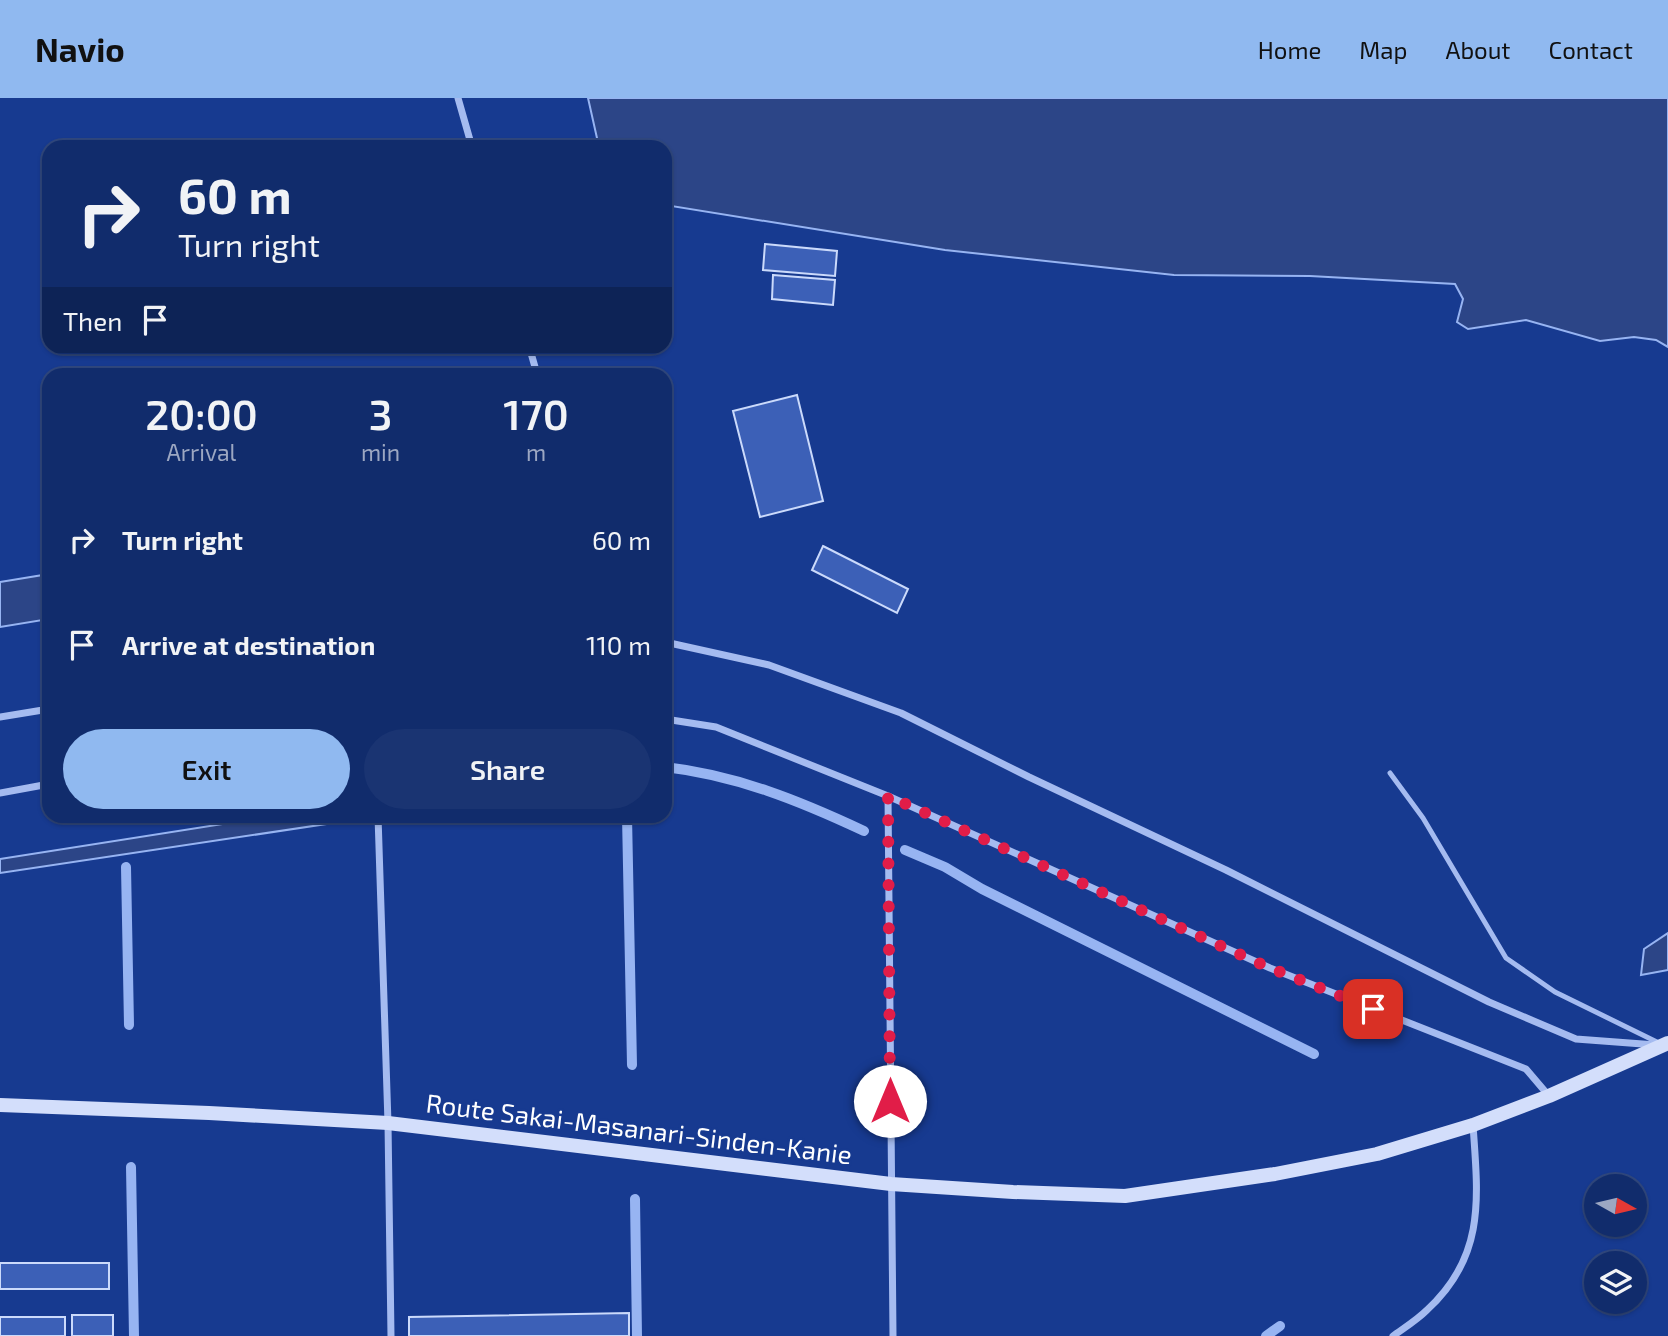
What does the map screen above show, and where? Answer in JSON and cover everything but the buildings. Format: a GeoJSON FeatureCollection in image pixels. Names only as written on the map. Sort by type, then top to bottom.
{"type":"FeatureCollection","features":[{"type":"Feature","properties":{"kind":"main road","name":"Route Sakai-Masanari-Sinden-Kanie"},"geometry":{"type":"LineString","coordinates":[[0,1105],[209,1112],[388,1123],[891,1184],[1125,1196],[1275,1174],[1377,1154],[1473,1125],[1549,1096],[1666,1044]]}},
{"type":"Feature","properties":{"kind":"street"},"geometry":{"type":"LineString","coordinates":[[458,98],[470,140]]}},
{"type":"Feature","properties":{"kind":"street"},"geometry":{"type":"LineString","coordinates":[[672,644],[769,665],[901,713],[1226,870],[1489,1002],[1576,1039],[1666,1044]]}},
{"type":"Feature","properties":{"kind":"street"},"geometry":{"type":"LineString","coordinates":[[0,717],[42,710]]}},
{"type":"Feature","properties":{"kind":"street"},"geometry":{"type":"LineString","coordinates":[[672,720],[716,727],[888,796],[1270,968],[1526,1069],[1549,1096]]}},
{"type":"Feature","properties":{"kind":"street"},"geometry":{"type":"LineString","coordinates":[[0,793],[42,785]]}},
{"type":"Feature","properties":{"kind":"street"},"geometry":{"type":"LineString","coordinates":[[888,796],[892,1336]]}},
{"type":"Feature","properties":{"kind":"street"},"geometry":{"type":"LineString","coordinates":[[378,823],[388,1123],[391,1336]]}},
{"type":"Feature","properties":{"kind":"street"},"geometry":{"type":"LineString","coordinates":[[1393,1336],[1428,1310],[1458,1273],[1475,1231],[1478,1194],[1473,1125]]}},
{"type":"Feature","properties":{"kind":"lane"},"geometry":{"type":"LineString","coordinates":[[1390,773],[1423,818],[1506,958],[1555,992],[1666,1044]]}},
{"type":"Feature","properties":{"kind":"water"},"geometry":{"type":"Polygon","coordinates":[[[588,98],[1668,98],[1668,347],[1656,340],[1634,337],[1600,341],[1526,320],[1468,329],[1457,322],[1463,299],[1455,284],[1310,276],[1174,275],[945,250],[672,206],[672,140],[597,140],[588,98]]]}},
{"type":"Feature","properties":{"kind":"water"},"geometry":{"type":"Polygon","coordinates":[[[42,575],[42,620],[0,627],[0,582],[42,575]]]}},
{"type":"Feature","properties":{"kind":"water"},"geometry":{"type":"Polygon","coordinates":[[[229,823],[333,823],[0,873],[0,859],[229,823]]]}},
{"type":"Feature","properties":{"kind":"water"},"geometry":{"type":"Polygon","coordinates":[[[1668,933],[1668,970],[1641,975],[1644,949],[1668,933]]]}},
{"type":"Feature","properties":{"kind":"waterway"},"geometry":{"type":"LineString","coordinates":[[672,768],[717,776],[767,791],[864,831]]}},
{"type":"Feature","properties":{"kind":"waterway"},"geometry":{"type":"LineString","coordinates":[[627,823],[632,1065]]}},
{"type":"Feature","properties":{"kind":"waterway"},"geometry":{"type":"LineString","coordinates":[[905,850],[945,867],[982,889],[1314,1054]]}},
{"type":"Feature","properties":{"kind":"waterway"},"geometry":{"type":"LineString","coordinates":[[126,867],[129,1025]]}},
{"type":"Feature","properties":{"kind":"waterway"},"geometry":{"type":"LineString","coordinates":[[131,1167],[134,1336]]}},
{"type":"Feature","properties":{"kind":"waterway"},"geometry":{"type":"LineString","coordinates":[[635,1199],[637,1336]]}},
{"type":"Feature","properties":{"kind":"waterway"},"geometry":{"type":"LineString","coordinates":[[1266,1336],[1280,1326]]}},
{"type":"Feature","properties":{"kind":"route"},"geometry":{"type":"LineString","coordinates":[[890,1101],[888,796],[1270,968],[1373,1009]]}}]}
